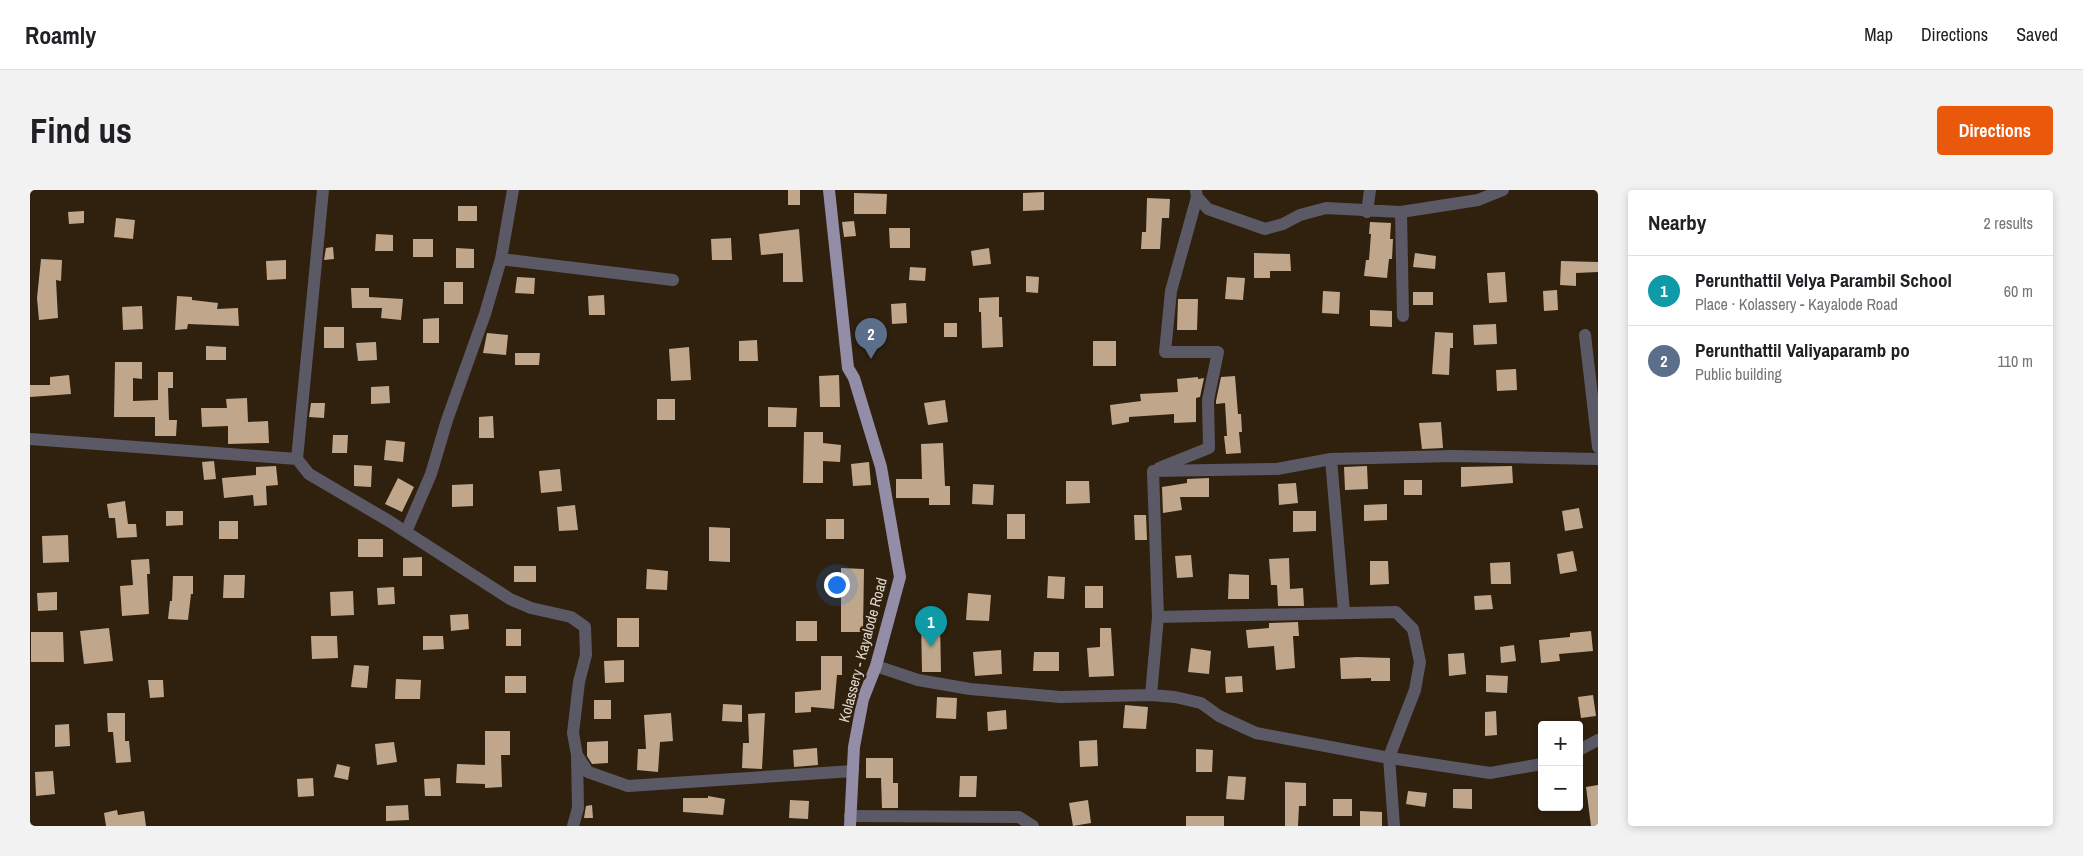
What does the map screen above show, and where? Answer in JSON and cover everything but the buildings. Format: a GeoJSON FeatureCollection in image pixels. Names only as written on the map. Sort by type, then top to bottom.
{"type":"FeatureCollection","features":[{"type":"Feature","properties":{"kind":"main road","name":"Kolassery - Kayalode Road"},"geometry":{"type":"LineString","coordinates":[[829,190],[848,368],[859,394],[881,467],[900,577],[876,666],[863,699],[854,748],[850,821]]}},
{"type":"Feature","properties":{"kind":"street"},"geometry":{"type":"LineString","coordinates":[[296,459],[324,190]]}},
{"type":"Feature","properties":{"kind":"street"},"geometry":{"type":"LineString","coordinates":[[406,532],[431,474],[447,420],[485,314],[501,259],[514,190]]}},
{"type":"Feature","properties":{"kind":"street"},"geometry":{"type":"LineString","coordinates":[[1367,212],[1370,190]]}},
{"type":"Feature","properties":{"kind":"street"},"geometry":{"type":"LineString","coordinates":[[1196,194],[1208,209],[1265,229],[1326,208],[1367,212],[1402,212],[1478,200],[1503,190]]}},
{"type":"Feature","properties":{"kind":"street"},"geometry":{"type":"LineString","coordinates":[[1153,471],[1210,448],[1208,400],[1218,352],[1165,352],[1171,291],[1196,194]]}},
{"type":"Feature","properties":{"kind":"street"},"geometry":{"type":"LineString","coordinates":[[1402,212],[1403,316]]}},
{"type":"Feature","properties":{"kind":"street"},"geometry":{"type":"LineString","coordinates":[[501,259],[673,280]]}},
{"type":"Feature","properties":{"kind":"street"},"geometry":{"type":"LineString","coordinates":[[1586,335],[1598,447]]}},
{"type":"Feature","properties":{"kind":"street"},"geometry":{"type":"LineString","coordinates":[[30,439],[296,459],[309,474],[406,532],[510,599],[530,608],[570,617],[584,627],[586,655],[579,682],[573,733],[577,755],[578,808],[573,826]]}},
{"type":"Feature","properties":{"kind":"street"},"geometry":{"type":"LineString","coordinates":[[1153,471],[1277,469],[1331,459],[1453,456],[1598,459]]}},
{"type":"Feature","properties":{"kind":"street"},"geometry":{"type":"LineString","coordinates":[[1331,459],[1344,612]]}},
{"type":"Feature","properties":{"kind":"street"},"geometry":{"type":"LineString","coordinates":[[1151,696],[1158,617],[1153,471]]}},
{"type":"Feature","properties":{"kind":"street"},"geometry":{"type":"LineString","coordinates":[[1158,617],[1396,612],[1413,629],[1420,662],[1416,681],[1389,757],[1394,826]]}},
{"type":"Feature","properties":{"kind":"street"},"geometry":{"type":"LineString","coordinates":[[876,666],[918,680],[970,689],[1060,697],[1175,697],[1201,703],[1219,716],[1256,733],[1490,773],[1538,765]]}},
{"type":"Feature","properties":{"kind":"street"},"geometry":{"type":"LineString","coordinates":[[1583,748],[1598,740]]}},
{"type":"Feature","properties":{"kind":"street"},"geometry":{"type":"LineString","coordinates":[[577,755],[588,772],[628,786],[853,771]]}},
{"type":"Feature","properties":{"kind":"street"},"geometry":{"type":"LineString","coordinates":[[850,821],[1018,818],[1033,826]]}},
{"type":"Feature","properties":{"kind":"place","name":"Perunthattil Valiyaparamb po"},"geometry":{"type":"Point","coordinates":[871,359]}},
{"type":"Feature","properties":{"kind":"place","name":"Perunthattil Velya Parambil School"},"geometry":{"type":"Point","coordinates":[931,647]}}]}
